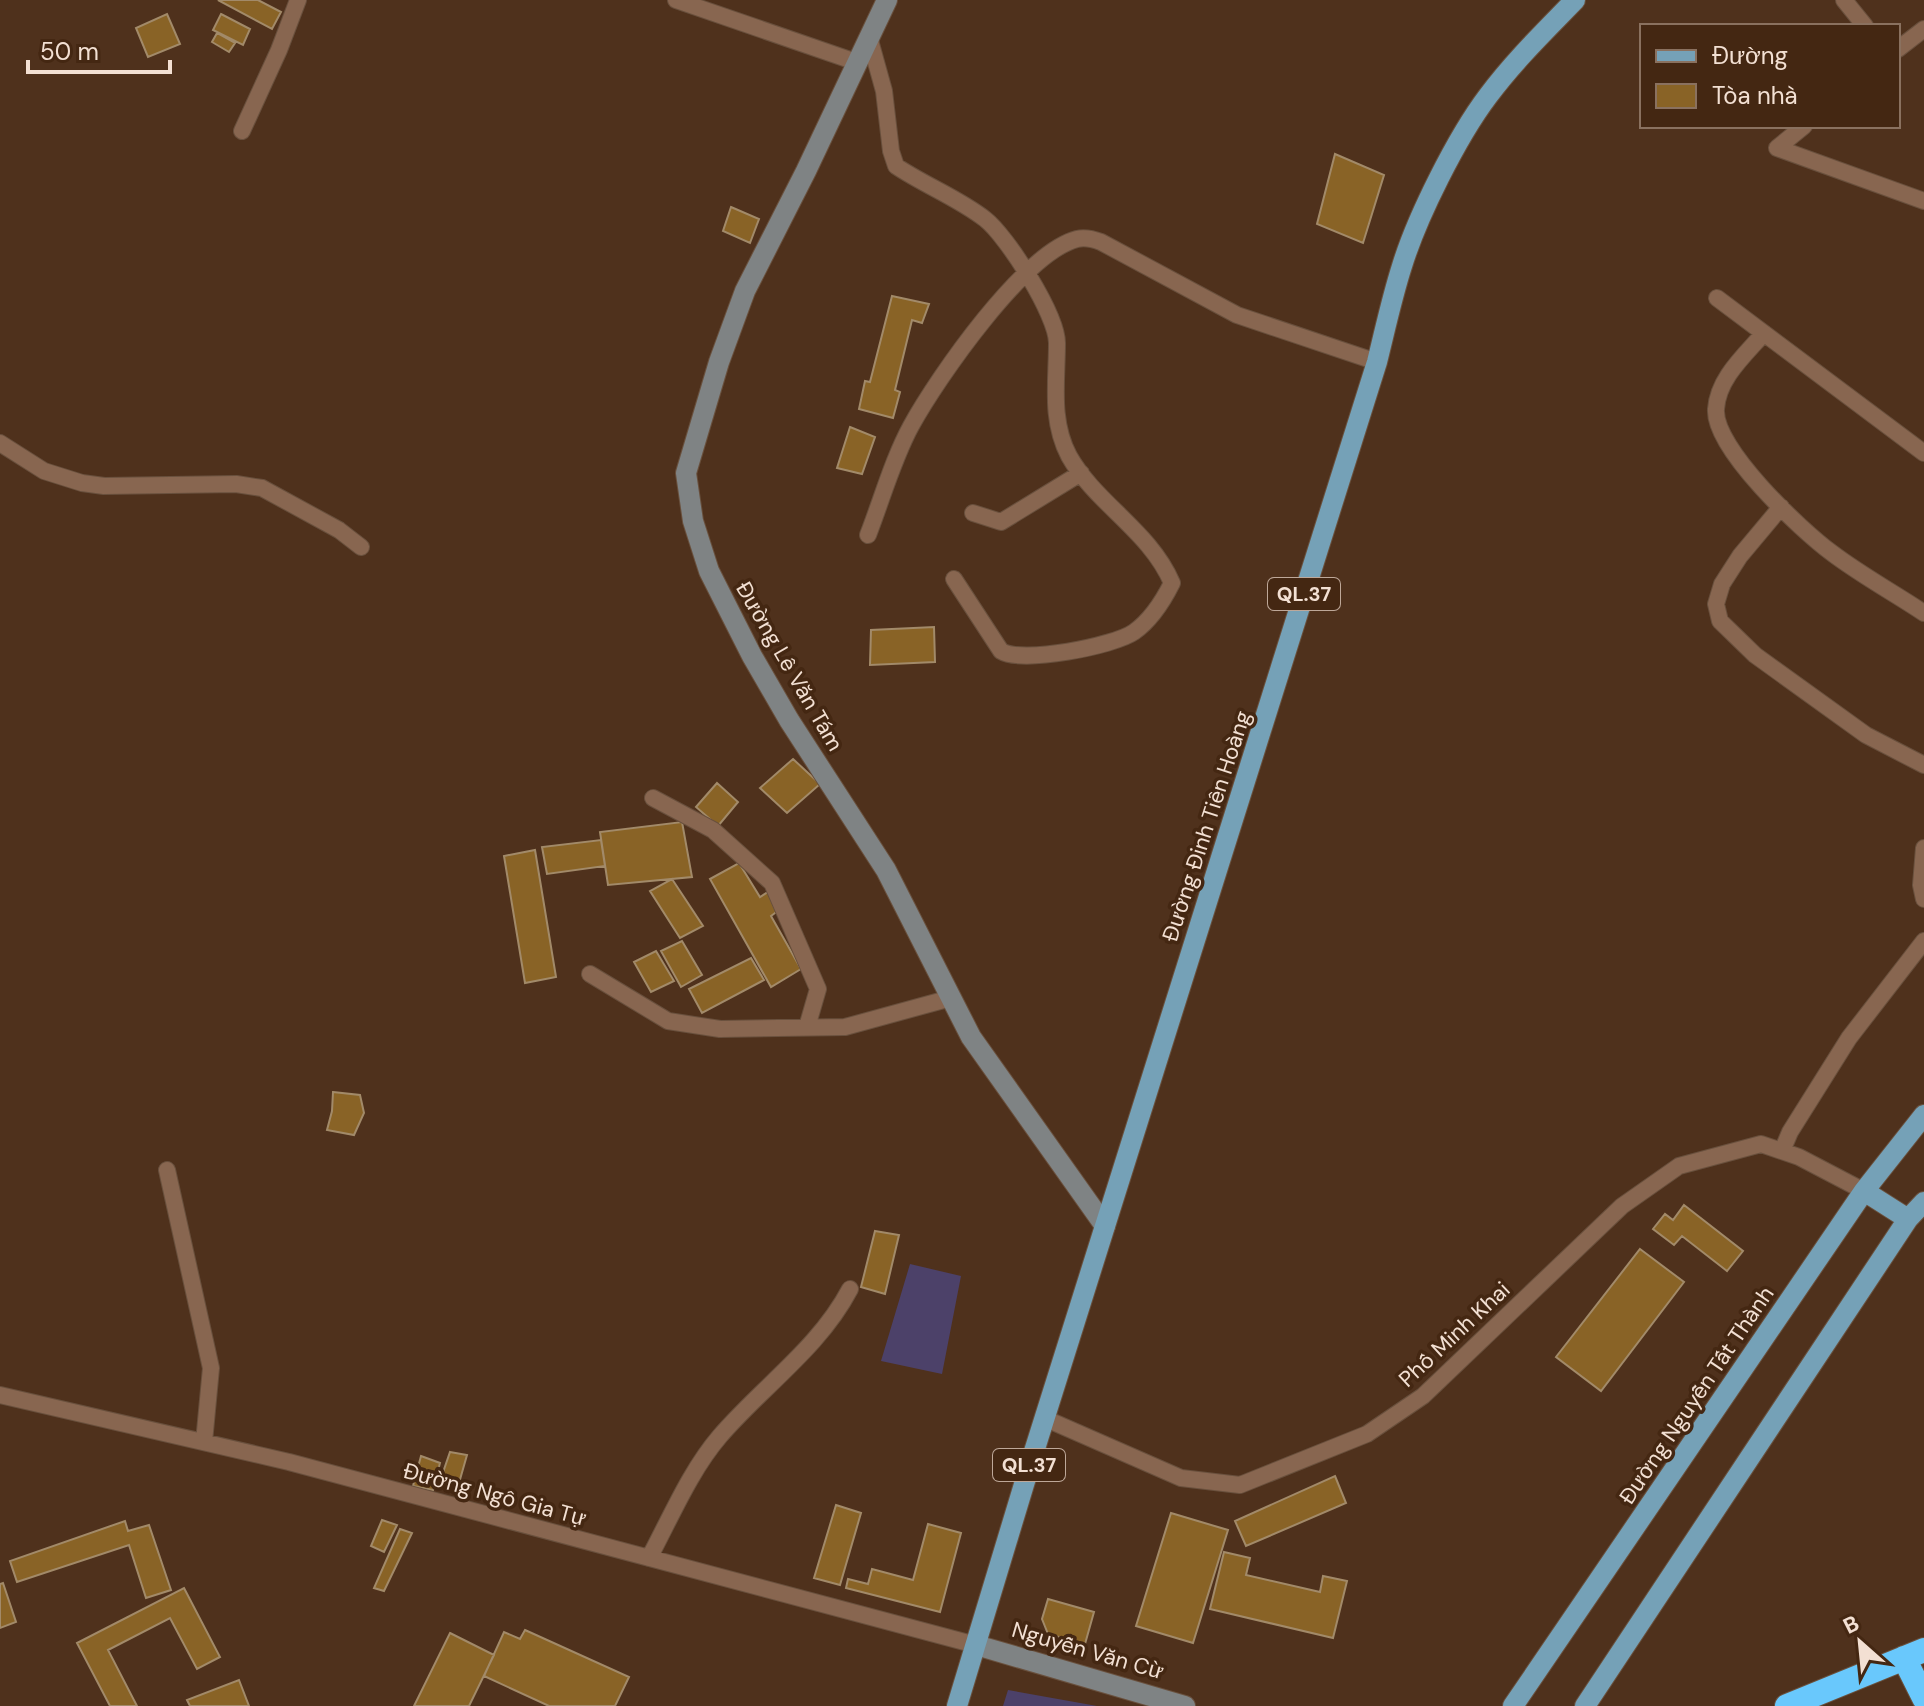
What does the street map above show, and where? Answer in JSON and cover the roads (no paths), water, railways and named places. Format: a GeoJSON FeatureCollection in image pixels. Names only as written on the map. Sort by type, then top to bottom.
{"type":"FeatureCollection","features":[{"type":"Feature","properties":{"kind":"highway"},"geometry":{"type":"LineString","coordinates":[[1787,1706],[1914,1654],[1924,1698]]}},
{"type":"Feature","properties":{"kind":"main road","name":"Đường Đinh Tiên Hoàng"},"geometry":{"type":"LineString","coordinates":[[957,1706],[1044,1418],[1377,362],[1402,265],[1431,198],[1465,131],[1486,98],[1521,55],[1575,0]]}},
{"type":"Feature","properties":{"kind":"main road","name":"Đường Nguyễn Tất Thành"},"geometry":{"type":"LineString","coordinates":[[1513,1706],[1864,1191],[1924,1115]]}},
{"type":"Feature","properties":{"kind":"main road"},"geometry":{"type":"LineString","coordinates":[[1864,1191],[1908,1219]]}},
{"type":"Feature","properties":{"kind":"main road"},"geometry":{"type":"LineString","coordinates":[[1585,1706],[1908,1219],[1924,1202]]}},
{"type":"Feature","properties":{"kind":"street"},"geometry":{"type":"LineString","coordinates":[[242,131],[298,0]]}},
{"type":"Feature","properties":{"kind":"street"},"geometry":{"type":"LineString","coordinates":[[676,0],[856,62]]}},
{"type":"Feature","properties":{"kind":"street","name":"Đường Lê Văn Tám"},"geometry":{"type":"LineString","coordinates":[[887,0],[745,291],[719,362],[686,473],[693,521],[709,571],[744,642],[789,720],[886,870],[971,1037],[1105,1226]]}},
{"type":"Feature","properties":{"kind":"street"},"geometry":{"type":"LineString","coordinates":[[1845,1],[1863,24]]}},
{"type":"Feature","properties":{"kind":"street"},"geometry":{"type":"LineString","coordinates":[[1900,47],[1924,29]]}},
{"type":"Feature","properties":{"kind":"street"},"geometry":{"type":"LineString","coordinates":[[869,37],[884,91],[891,151],[896,166],[983,217],[1026,273],[1052,320],[1057,339],[1054,404],[1068,454],[1081,473],[1159,557],[1172,583],[1162,603],[1136,631],[1119,641],[1030,657],[1001,651],[954,579]]}},
{"type":"Feature","properties":{"kind":"street"},"geometry":{"type":"LineString","coordinates":[[1802,128],[1777,148],[1924,201]]}},
{"type":"Feature","properties":{"kind":"street"},"geometry":{"type":"LineString","coordinates":[[868,535],[915,419],[955,359],[1026,273],[1056,248],[1075,240],[1093,239],[1237,315],[1377,362]]}},
{"type":"Feature","properties":{"kind":"street"},"geometry":{"type":"LineString","coordinates":[[1717,298],[1924,453]]}},
{"type":"Feature","properties":{"kind":"street"},"geometry":{"type":"LineString","coordinates":[[1764,333],[1724,380],[1716,408],[1717,423],[1731,450],[1781,507],[1832,553],[1924,613]]}},
{"type":"Feature","properties":{"kind":"street"},"geometry":{"type":"LineString","coordinates":[[0,443],[44,471],[82,483],[104,486],[236,484],[262,488],[339,530],[361,547]]}},
{"type":"Feature","properties":{"kind":"street"},"geometry":{"type":"LineString","coordinates":[[973,513],[1001,522],[1081,473]]}},
{"type":"Feature","properties":{"kind":"street"},"geometry":{"type":"LineString","coordinates":[[1781,507],[1740,556],[1722,584],[1716,604],[1720,621],[1755,655],[1866,735],[1924,765]]}},
{"type":"Feature","properties":{"kind":"street"},"geometry":{"type":"LineString","coordinates":[[653,798],[713,830],[772,883],[818,989],[807,1027]]}},
{"type":"Feature","properties":{"kind":"street"},"geometry":{"type":"LineString","coordinates":[[1924,848],[1921,885],[1924,899]]}},
{"type":"Feature","properties":{"kind":"street"},"geometry":{"type":"LineString","coordinates":[[1782,1151],[1790,1132],[1849,1038],[1924,941]]}},
{"type":"Feature","properties":{"kind":"street"},"geometry":{"type":"LineString","coordinates":[[590,974],[668,1021],[720,1029],[845,1027],[951,998]]}},
{"type":"Feature","properties":{"kind":"street","name":"Phố Minh Khai"},"geometry":{"type":"LineString","coordinates":[[1044,1418],[1181,1478],[1240,1485],[1367,1434],[1423,1396],[1622,1206],[1679,1166],[1761,1144],[1799,1157],[1864,1191]]}},
{"type":"Feature","properties":{"kind":"street"},"geometry":{"type":"LineString","coordinates":[[167,1170],[211,1368],[204,1442]]}},
{"type":"Feature","properties":{"kind":"street"},"geometry":{"type":"LineString","coordinates":[[649,1558],[696,1469],[718,1438],[817,1338],[840,1309],[850,1289]]}},
{"type":"Feature","properties":{"kind":"street","name":"Đường Ngô Gia Tự"},"geometry":{"type":"LineString","coordinates":[[0,1395],[289,1462],[976,1645]]}},
{"type":"Feature","properties":{"kind":"street","name":"Nguyễn Văn Cừ"},"geometry":{"type":"LineString","coordinates":[[976,1645],[1185,1706]]}}]}
